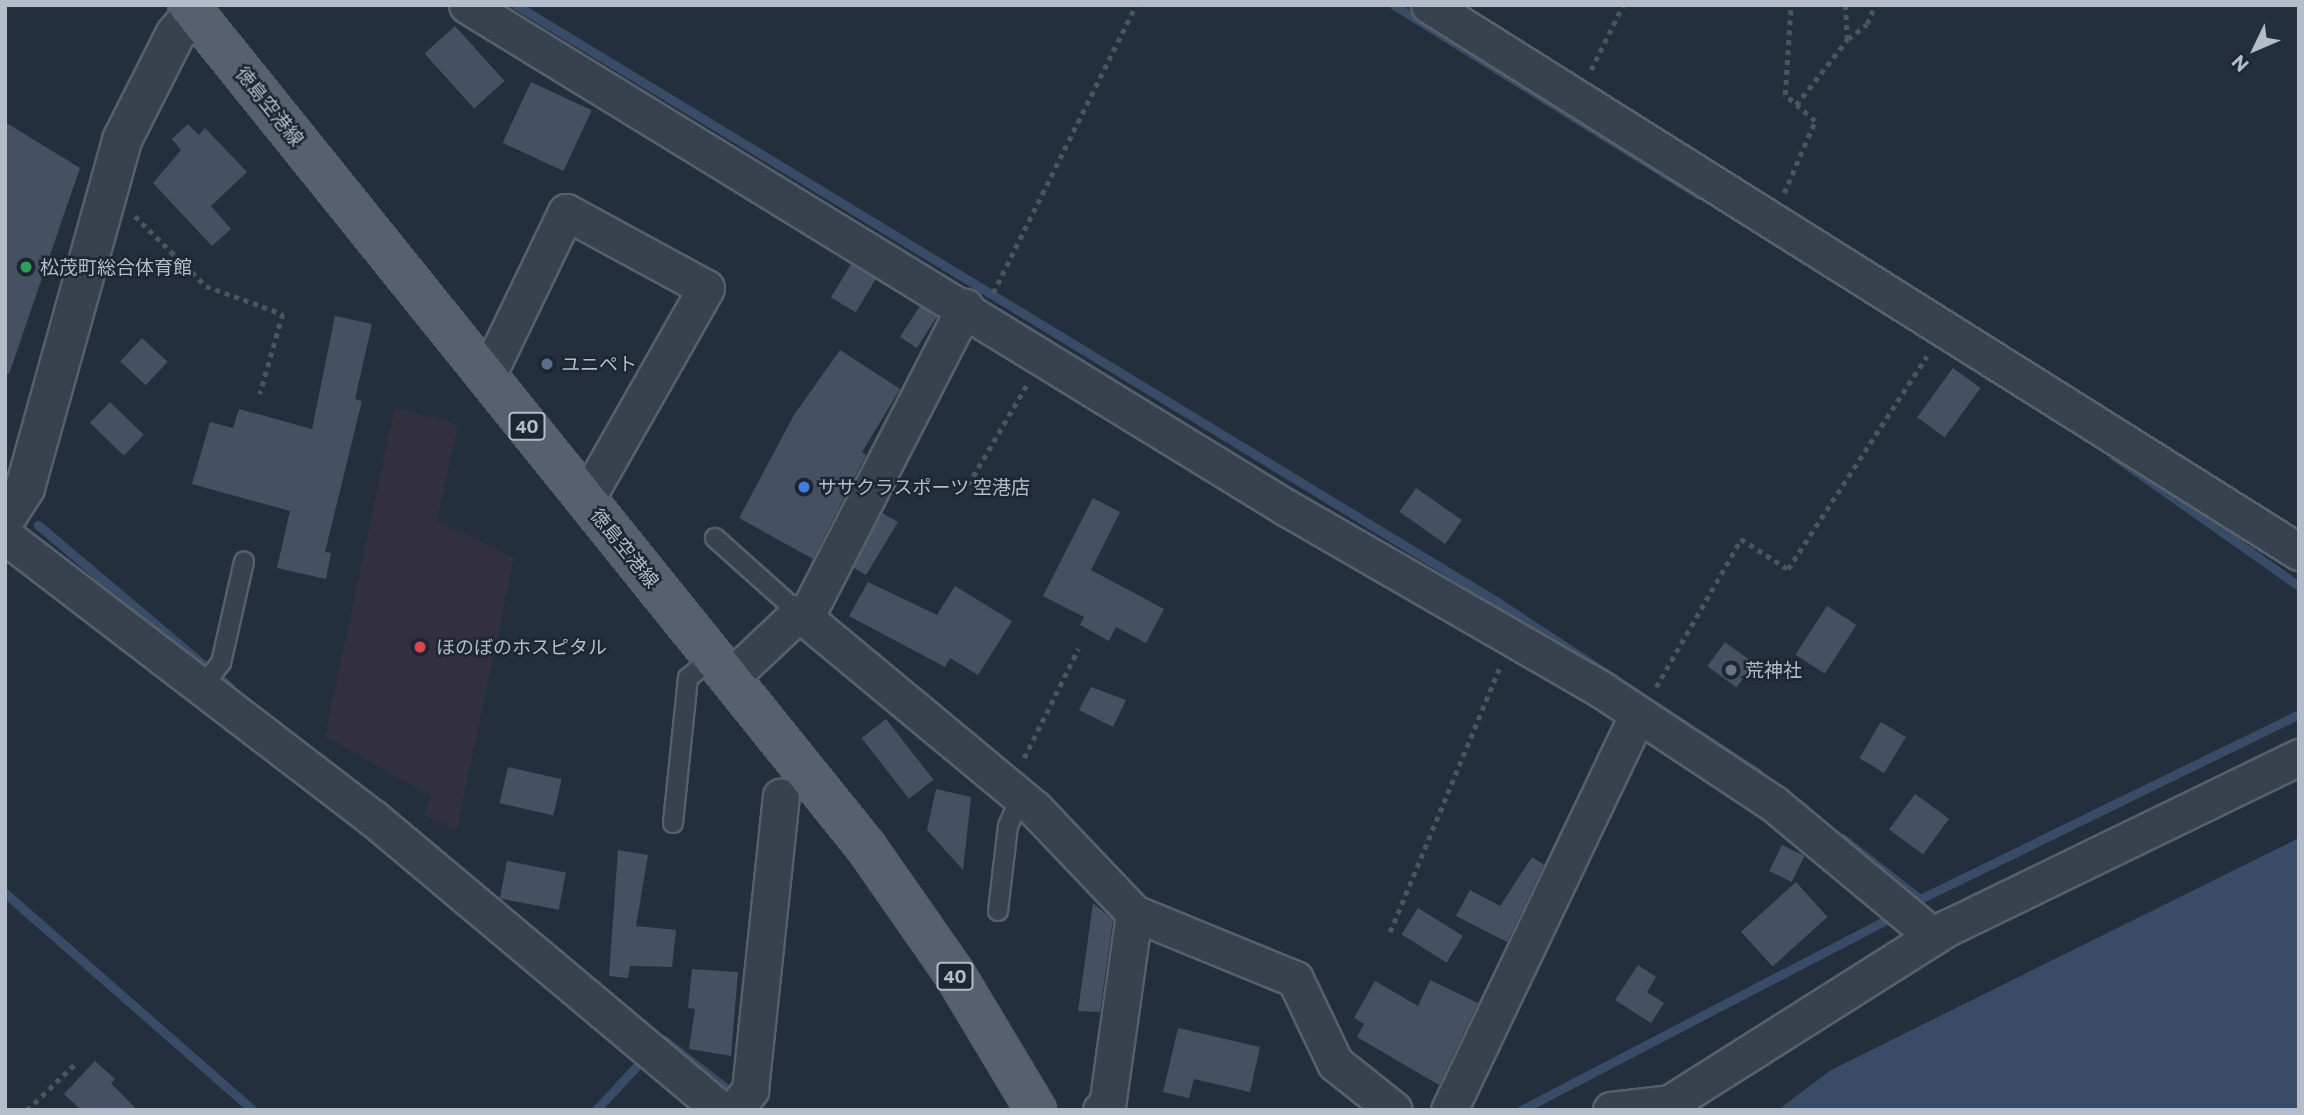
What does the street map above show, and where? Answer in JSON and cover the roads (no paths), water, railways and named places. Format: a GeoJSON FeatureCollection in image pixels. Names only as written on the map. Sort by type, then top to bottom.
{"type":"FeatureCollection","features":[{"type":"Feature","properties":{"kind":"main road","name":"徳島空港線"},"geometry":{"type":"LineString","coordinates":[[194,7],[866,847],[954,973],[1036,1110]]}},
{"type":"Feature","properties":{"kind":"street"},"geometry":{"type":"LineString","coordinates":[[467,5],[1044,355],[1286,508],[1512,638],[1646,702],[1933,936]]}},
{"type":"Feature","properties":{"kind":"street"},"geometry":{"type":"LineString","coordinates":[[1429,5],[1578,96],[1944,330],[2299,552]]}},
{"type":"Feature","properties":{"kind":"street"},"geometry":{"type":"LineString","coordinates":[[15,504],[122,140],[175,35],[194,7]]}},
{"type":"Feature","properties":{"kind":"street"},"geometry":{"type":"LineString","coordinates":[[487,376],[566,212],[706,288],[586,499]]}},
{"type":"Feature","properties":{"kind":"street"},"geometry":{"type":"LineString","coordinates":[[721,667],[802,615],[973,312]]}},
{"type":"Feature","properties":{"kind":"street"},"geometry":{"type":"LineString","coordinates":[[5,536],[211,675],[373,818],[721,1110]]}},
{"type":"Feature","properties":{"kind":"street"},"geometry":{"type":"LineString","coordinates":[[802,615],[1134,913],[1295,979],[1335,1063],[1394,1110]]}},
{"type":"Feature","properties":{"kind":"street"},"geometry":{"type":"LineString","coordinates":[[1449,1110],[1646,702]]}},
{"type":"Feature","properties":{"kind":"street"},"geometry":{"type":"LineString","coordinates":[[1611,1110],[1670,1102],[1933,936],[2299,757]]}},
{"type":"Feature","properties":{"kind":"street"},"geometry":{"type":"LineString","coordinates":[[742,1100],[781,797]]}},
{"type":"Feature","properties":{"kind":"street"},"geometry":{"type":"LineString","coordinates":[[1101,1110],[1107,1106],[1134,913]]}},
{"type":"Feature","properties":{"kind":"lane"},"geometry":{"type":"LineString","coordinates":[[715,538],[802,615]]}},
{"type":"Feature","properties":{"kind":"lane"},"geometry":{"type":"LineString","coordinates":[[211,675],[244,562]]}},
{"type":"Feature","properties":{"kind":"lane"},"geometry":{"type":"LineString","coordinates":[[673,822],[688,678],[721,667]]}},
{"type":"Feature","properties":{"kind":"lane"},"geometry":{"type":"LineString","coordinates":[[998,911],[1013,804]]}},
{"type":"Feature","properties":{"kind":"water"},"geometry":{"type":"Polygon","coordinates":[[[2299,838],[2299,1110],[1778,1110],[1831,1070],[2299,838]]]}},
{"type":"Feature","properties":{"kind":"waterway"},"geometry":{"type":"LineString","coordinates":[[516,5],[1499,603],[1759,774]]}},
{"type":"Feature","properties":{"kind":"waterway"},"geometry":{"type":"LineString","coordinates":[[1394,5],[1699,195]]}},
{"type":"Feature","properties":{"kind":"waterway"},"geometry":{"type":"LineString","coordinates":[[2113,455],[2299,586]]}},
{"type":"Feature","properties":{"kind":"waterway"},"geometry":{"type":"LineString","coordinates":[[38,525],[230,687]]}},
{"type":"Feature","properties":{"kind":"waterway"},"geometry":{"type":"LineString","coordinates":[[1842,838],[1920,899],[2299,714]]}},
{"type":"Feature","properties":{"kind":"waterway"},"geometry":{"type":"LineString","coordinates":[[5,893],[253,1110]]}},
{"type":"Feature","properties":{"kind":"waterway"},"geometry":{"type":"LineString","coordinates":[[1521,1110],[1895,915]]}},
{"type":"Feature","properties":{"kind":"waterway"},"geometry":{"type":"LineString","coordinates":[[664,1040],[736,1096]]}},
{"type":"Feature","properties":{"kind":"waterway"},"geometry":{"type":"LineString","coordinates":[[596,1110],[647,1055]]}},
{"type":"Feature","properties":{"kind":"place","name":"松茂町総合体育館"},"geometry":{"type":"Point","coordinates":[26,267]}},
{"type":"Feature","properties":{"kind":"place","name":"ユニペト"},"geometry":{"type":"Point","coordinates":[547,364]}},
{"type":"Feature","properties":{"kind":"place","name":"ササクラスポーツ 空港店"},"geometry":{"type":"Point","coordinates":[804,487]}},
{"type":"Feature","properties":{"kind":"place","name":"ほのぼのホスピタル"},"geometry":{"type":"Point","coordinates":[420,647]}},
{"type":"Feature","properties":{"kind":"place","name":"荒神社"},"geometry":{"type":"Point","coordinates":[1731,670]}}]}
